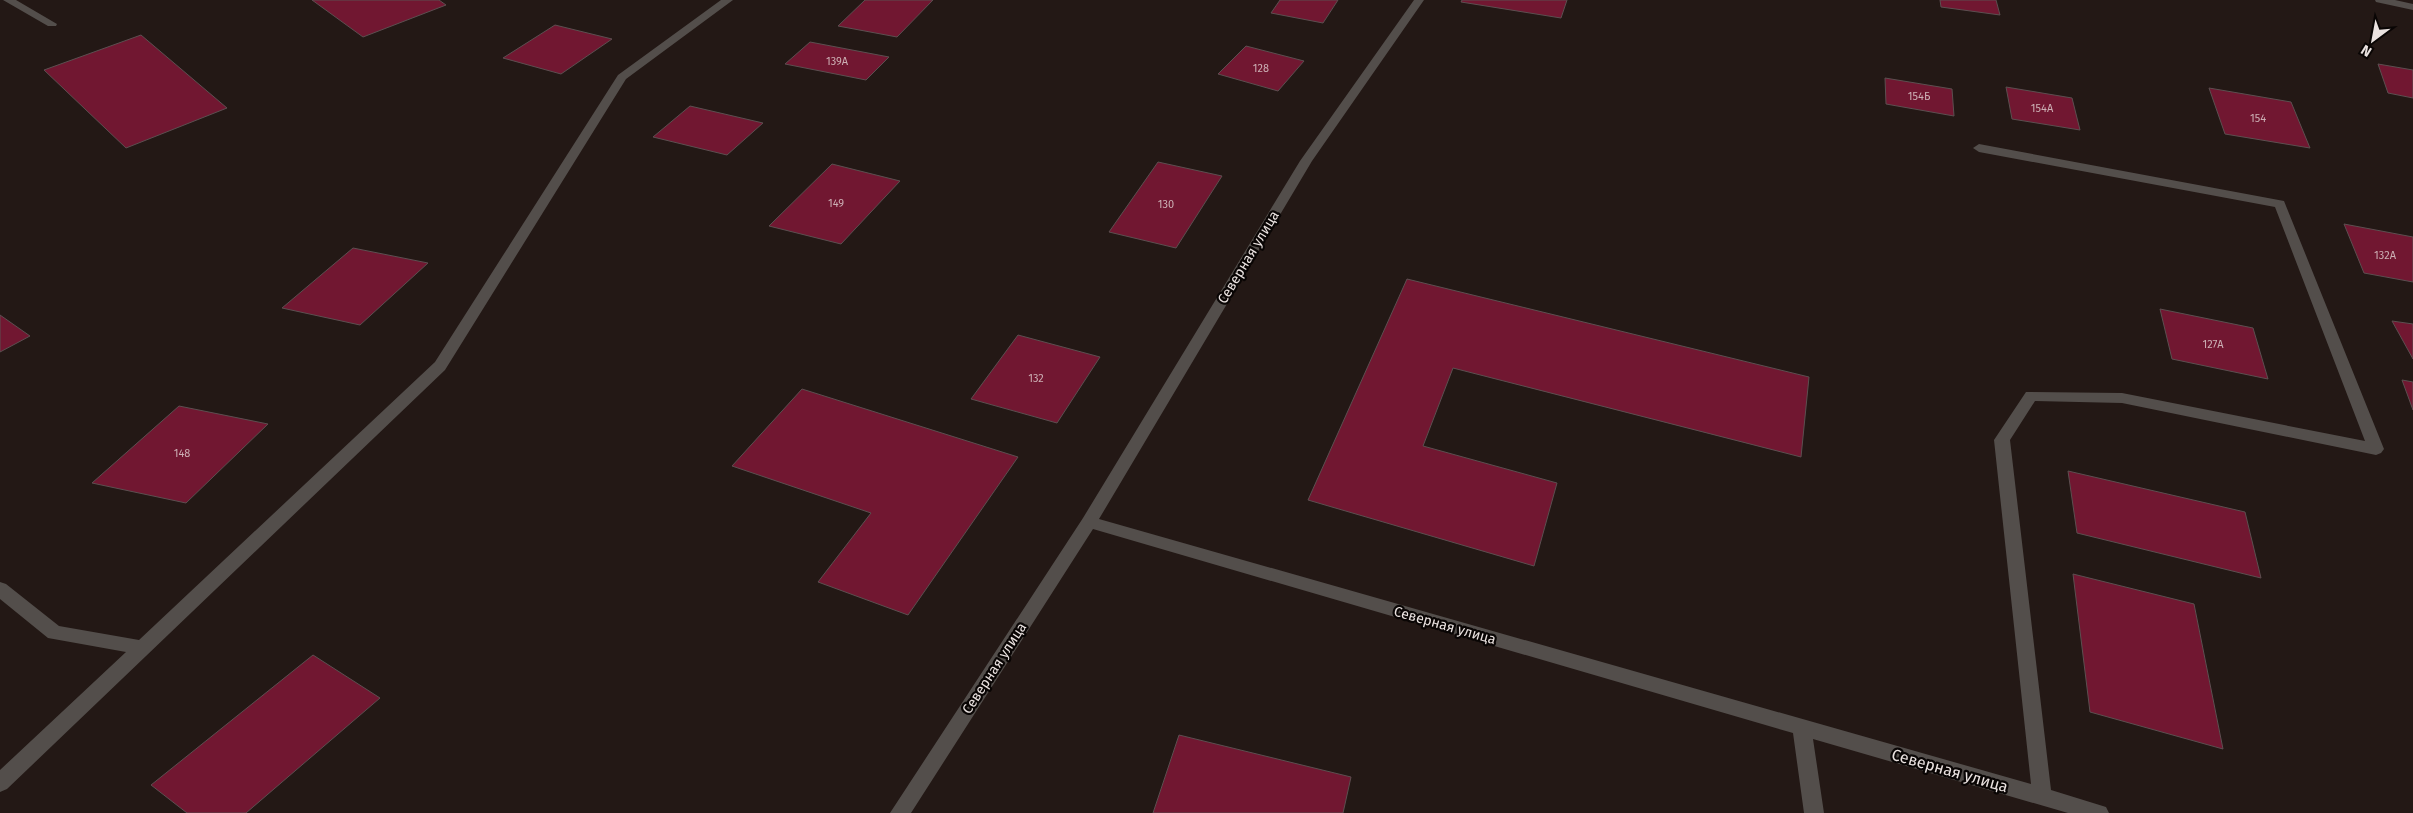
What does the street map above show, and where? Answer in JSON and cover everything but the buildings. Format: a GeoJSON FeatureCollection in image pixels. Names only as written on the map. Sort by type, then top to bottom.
{"type":"FeatureCollection","features":[{"type":"Feature","properties":{"kind":"street"},"geometry":{"type":"LineString","coordinates":[[8,0],[52,24]]}},
{"type":"Feature","properties":{"kind":"street"},"geometry":{"type":"LineString","coordinates":[[0,783],[440,366],[622,77],[728,0]]}},
{"type":"Feature","properties":{"kind":"street","name":"Северная улица"},"geometry":{"type":"LineString","coordinates":[[900,813],[1089,522],[1306,161],[1419,0]]}},
{"type":"Feature","properties":{"kind":"street"},"geometry":{"type":"LineString","coordinates":[[2380,0],[2413,7]]}},
{"type":"Feature","properties":{"kind":"street"},"geometry":{"type":"LineString","coordinates":[[1979,148],[2280,204],[2376,449],[2122,398],[2031,396],[2002,440],[2042,797]]}},
{"type":"Feature","properties":{"kind":"street","name":"Северная улица"},"geometry":{"type":"LineString","coordinates":[[1089,522],[2099,813]]}},
{"type":"Feature","properties":{"kind":"street"},"geometry":{"type":"LineString","coordinates":[[0,589],[54,633],[143,648]]}},
{"type":"Feature","properties":{"kind":"street"},"geometry":{"type":"LineString","coordinates":[[1802,728],[1814,813]]}}]}
